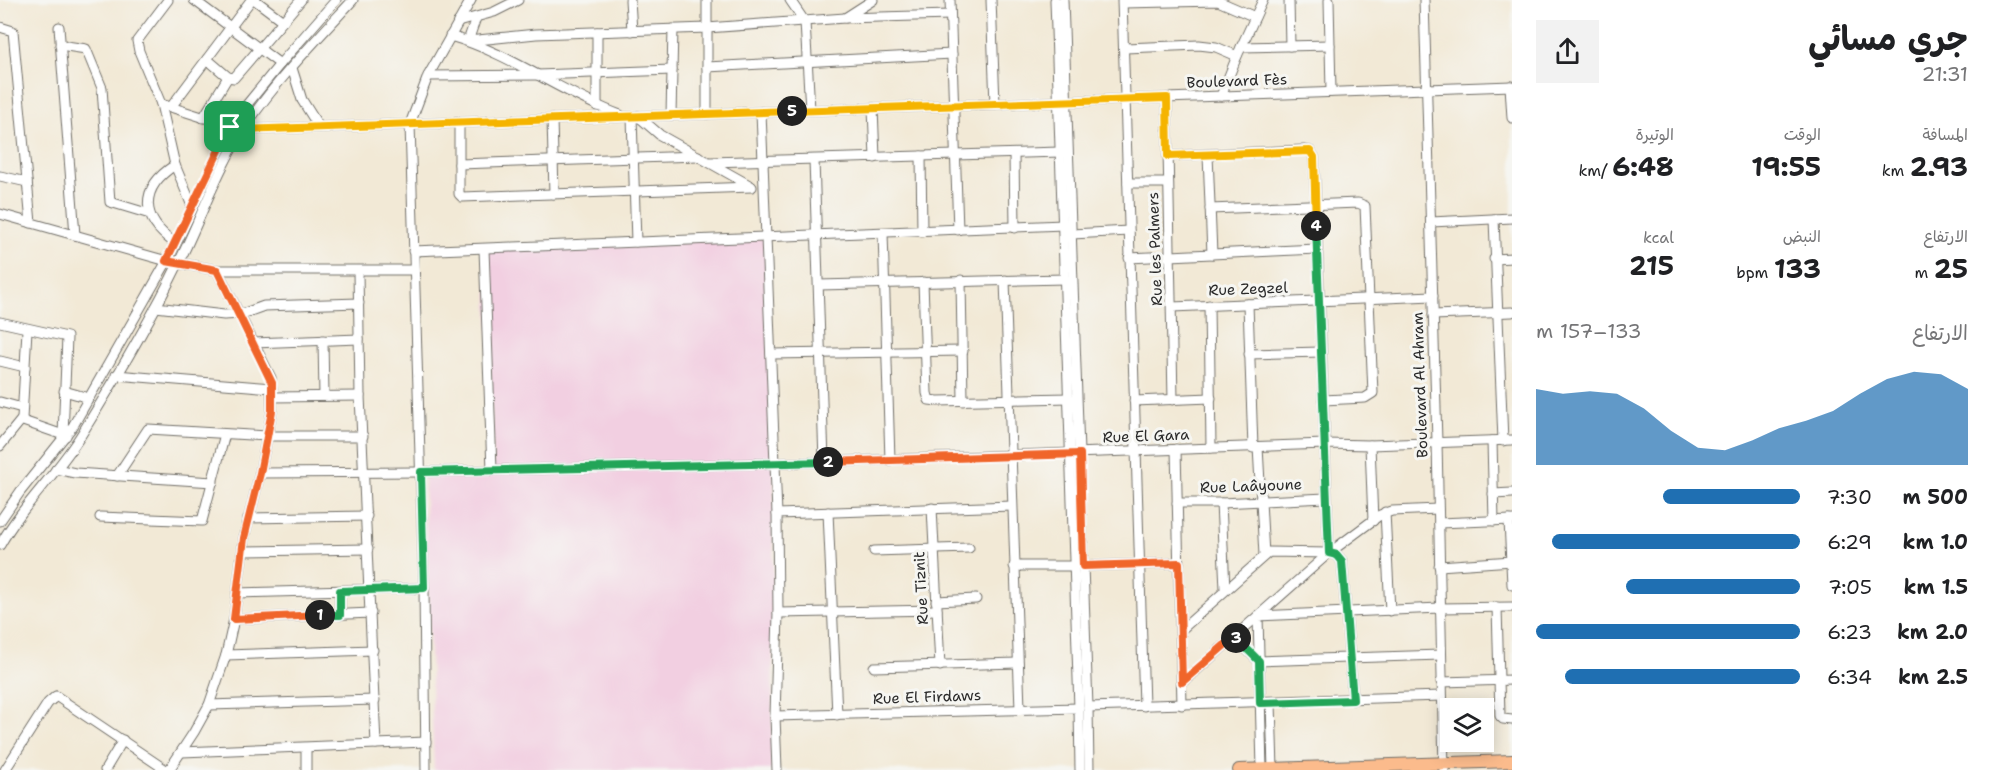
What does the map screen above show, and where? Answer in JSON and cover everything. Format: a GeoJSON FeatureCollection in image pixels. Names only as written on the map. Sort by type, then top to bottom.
{"type":"FeatureCollection","features":[{"type":"Feature","properties":{"kind":"main road"},"geometry":{"type":"LineString","coordinates":[[1239,770],[1444,766],[1512,760]]}},
{"type":"Feature","properties":{"kind":"street"},"geometry":{"type":"LineString","coordinates":[[168,0],[137,41],[161,104],[175,165],[192,206]]}},
{"type":"Feature","properties":{"kind":"street"},"geometry":{"type":"LineString","coordinates":[[194,0],[280,64]]}},
{"type":"Feature","properties":{"kind":"street"},"geometry":{"type":"LineString","coordinates":[[171,107],[230,27],[253,0],[283,21]]}},
{"type":"Feature","properties":{"kind":"street"},"geometry":{"type":"LineString","coordinates":[[207,59],[228,77],[234,78],[301,0]]}},
{"type":"Feature","properties":{"kind":"street"},"geometry":{"type":"LineString","coordinates":[[0,521],[65,435],[89,398],[166,261],[230,127],[240,111],[336,0]]}},
{"type":"Feature","properties":{"kind":"street"},"geometry":{"type":"LineString","coordinates":[[0,545],[21,512],[82,433],[156,307],[243,130],[292,68],[353,0]]}},
{"type":"Feature","properties":{"kind":"street"},"geometry":{"type":"LineString","coordinates":[[426,770],[424,588],[410,124],[428,76],[471,0]]}},
{"type":"Feature","properties":{"kind":"street"},"geometry":{"type":"LineString","coordinates":[[458,22],[494,12],[518,0]]}},
{"type":"Feature","properties":{"kind":"street"},"geometry":{"type":"LineString","coordinates":[[630,0],[632,31]]}},
{"type":"Feature","properties":{"kind":"street"},"geometry":{"type":"LineString","coordinates":[[707,0],[707,114]]}},
{"type":"Feature","properties":{"kind":"street"},"geometry":{"type":"LineString","coordinates":[[790,0],[805,22],[810,110]]}},
{"type":"Feature","properties":{"kind":"street"},"geometry":{"type":"LineString","coordinates":[[844,18],[873,0]]}},
{"type":"Feature","properties":{"kind":"street"},"geometry":{"type":"LineString","coordinates":[[950,0],[958,230]]}},
{"type":"Feature","properties":{"kind":"street"},"geometry":{"type":"LineString","coordinates":[[991,0],[995,104]]}},
{"type":"Feature","properties":{"kind":"street"},"geometry":{"type":"LineString","coordinates":[[1055,0],[1072,234],[1075,454],[1084,707],[1089,770]]}},
{"type":"Feature","properties":{"kind":"street"},"geometry":{"type":"LineString","coordinates":[[1064,0],[1060,152],[1069,398],[1075,454]]}},
{"type":"Feature","properties":{"kind":"street"},"geometry":{"type":"LineString","coordinates":[[1221,96],[1263,0]]}},
{"type":"Feature","properties":{"kind":"street"},"geometry":{"type":"LineString","coordinates":[[1289,0],[1290,46]]}},
{"type":"Feature","properties":{"kind":"street"},"geometry":{"type":"LineString","coordinates":[[1329,0],[1331,92]]}},
{"type":"Feature","properties":{"kind":"street","name":"Boulevard Al Ahram"},"geometry":{"type":"LineString","coordinates":[[1424,0],[1444,766]]}},
{"type":"Feature","properties":{"kind":"street"},"geometry":{"type":"LineString","coordinates":[[1144,706],[1123,1],[1218,1],[1255,18]]}},
{"type":"Feature","properties":{"kind":"street"},"geometry":{"type":"LineString","coordinates":[[468,41],[536,34],[673,30],[844,18],[950,15]]}},
{"type":"Feature","properties":{"kind":"street"},"geometry":{"type":"LineString","coordinates":[[468,41],[476,18]]}},
{"type":"Feature","properties":{"kind":"street"},"geometry":{"type":"LineString","coordinates":[[58,27],[75,235]]}},
{"type":"Feature","properties":{"kind":"street"},"geometry":{"type":"LineString","coordinates":[[1,30],[13,31],[31,222]]}},
{"type":"Feature","properties":{"kind":"street"},"geometry":{"type":"LineString","coordinates":[[671,115],[673,30]]}},
{"type":"Feature","properties":{"kind":"street"},"geometry":{"type":"LineString","coordinates":[[597,32],[597,106]]}},
{"type":"Feature","properties":{"kind":"street"},"geometry":{"type":"LineString","coordinates":[[450,36],[468,41],[597,106],[632,117],[660,135],[764,192]]}},
{"type":"Feature","properties":{"kind":"street"},"geometry":{"type":"LineString","coordinates":[[60,45],[86,49],[102,88],[110,202],[150,214]]}},
{"type":"Feature","properties":{"kind":"street"},"geometry":{"type":"LineString","coordinates":[[1125,48],[1199,45],[1239,52],[1290,46],[1330,45]]}},
{"type":"Feature","properties":{"kind":"street"},"geometry":{"type":"LineString","coordinates":[[707,67],[952,54]]}},
{"type":"Feature","properties":{"kind":"street"},"geometry":{"type":"LineString","coordinates":[[292,68],[302,100],[319,128]]}},
{"type":"Feature","properties":{"kind":"street"},"geometry":{"type":"LineString","coordinates":[[428,76],[672,70]]}},
{"type":"Feature","properties":{"kind":"street"},"geometry":{"type":"LineString","coordinates":[[203,118],[228,77]]}},
{"type":"Feature","properties":{"kind":"street"},"geometry":{"type":"LineString","coordinates":[[1511,86],[1512,118]]}},
{"type":"Feature","properties":{"kind":"street","name":"Boulevard Fès"},"geometry":{"type":"LineString","coordinates":[[161,104],[243,130],[1511,86]]}},
{"type":"Feature","properties":{"kind":"street","name":"Rue les Palmers"},"geometry":{"type":"LineString","coordinates":[[1167,98],[1173,400]]}},
{"type":"Feature","properties":{"kind":"street"},"geometry":{"type":"LineString","coordinates":[[873,108],[875,158]]}},
{"type":"Feature","properties":{"kind":"street"},"geometry":{"type":"LineString","coordinates":[[761,112],[773,462],[777,514],[778,613],[775,717],[777,770]]}},
{"type":"Feature","properties":{"kind":"street"},"geometry":{"type":"LineString","coordinates":[[632,117],[636,242]]}},
{"type":"Feature","properties":{"kind":"street"},"geometry":{"type":"LineString","coordinates":[[552,119],[554,195]]}},
{"type":"Feature","properties":{"kind":"street"},"geometry":{"type":"LineString","coordinates":[[459,123],[459,194],[462,197],[752,187]]}},
{"type":"Feature","properties":{"kind":"street"},"geometry":{"type":"LineString","coordinates":[[1168,156],[1310,151],[1314,157],[1329,553]]}},
{"type":"Feature","properties":{"kind":"street"},"geometry":{"type":"LineString","coordinates":[[710,162],[1060,152]]}},
{"type":"Feature","properties":{"kind":"street"},"geometry":{"type":"LineString","coordinates":[[1014,154],[1015,228]]}},
{"type":"Feature","properties":{"kind":"street"},"geometry":{"type":"LineString","coordinates":[[1208,155],[1212,254]]}},
{"type":"Feature","properties":{"kind":"street"},"geometry":{"type":"LineString","coordinates":[[459,164],[698,156]]}},
{"type":"Feature","properties":{"kind":"street"},"geometry":{"type":"LineString","coordinates":[[921,156],[922,232]]}},
{"type":"Feature","properties":{"kind":"street"},"geometry":{"type":"LineString","coordinates":[[814,160],[824,462]]}},
{"type":"Feature","properties":{"kind":"street"},"geometry":{"type":"LineString","coordinates":[[175,165],[160,174],[149,189],[148,204],[150,214],[163,235],[175,243]]}},
{"type":"Feature","properties":{"kind":"street"},"geometry":{"type":"LineString","coordinates":[[0,176],[27,182]]}},
{"type":"Feature","properties":{"kind":"street"},"geometry":{"type":"LineString","coordinates":[[1128,183],[1168,183]]}},
{"type":"Feature","properties":{"kind":"street"},"geometry":{"type":"LineString","coordinates":[[1210,209],[1358,203],[1365,206],[1373,393],[1365,398],[1323,400]]}},
{"type":"Feature","properties":{"kind":"street"},"geometry":{"type":"LineString","coordinates":[[0,214],[166,261],[217,270],[413,270]]}},
{"type":"Feature","properties":{"kind":"street"},"geometry":{"type":"LineString","coordinates":[[1494,219],[1496,312],[1507,440]]}},
{"type":"Feature","properties":{"kind":"street"},"geometry":{"type":"LineString","coordinates":[[1431,222],[1512,219]]}},
{"type":"Feature","properties":{"kind":"street"},"geometry":{"type":"LineString","coordinates":[[413,251],[1063,225]]}},
{"type":"Feature","properties":{"kind":"street"},"geometry":{"type":"LineString","coordinates":[[1072,234],[1129,231]]}},
{"type":"Feature","properties":{"kind":"street"},"geometry":{"type":"LineString","coordinates":[[883,233],[890,460]]}},
{"type":"Feature","properties":{"kind":"street"},"geometry":{"type":"LineString","coordinates":[[484,249],[492,470]]}},
{"type":"Feature","properties":{"kind":"street"},"geometry":{"type":"LineString","coordinates":[[1129,258],[1317,249]]}},
{"type":"Feature","properties":{"kind":"street"},"geometry":{"type":"LineString","coordinates":[[1494,259],[1512,258]]}},
{"type":"Feature","properties":{"kind":"street"},"geometry":{"type":"LineString","coordinates":[[0,768],[5,770],[48,703],[56,696],[168,770],[182,752],[209,705],[226,655],[234,619],[248,518],[260,473],[272,392],[271,378],[217,270]]}},
{"type":"Feature","properties":{"kind":"street"},"geometry":{"type":"LineString","coordinates":[[358,271],[360,396],[376,744]]}},
{"type":"Feature","properties":{"kind":"street"},"geometry":{"type":"LineString","coordinates":[[819,285],[1065,279]]}},
{"type":"Feature","properties":{"kind":"street"},"geometry":{"type":"LineString","coordinates":[[961,280],[963,401]]}},
{"type":"Feature","properties":{"kind":"street"},"geometry":{"type":"LineString","coordinates":[[1005,280],[1020,709]]}},
{"type":"Feature","properties":{"kind":"street"},"geometry":{"type":"LineString","coordinates":[[923,282],[929,399],[963,401],[1069,398]]}},
{"type":"Feature","properties":{"kind":"street","name":"Rue Zegzel"},"geometry":{"type":"LineString","coordinates":[[1172,307],[1433,296]]}},
{"type":"Feature","properties":{"kind":"street"},"geometry":{"type":"LineString","coordinates":[[156,307],[238,315],[264,306],[359,303]]}},
{"type":"Feature","properties":{"kind":"street"},"geometry":{"type":"LineString","coordinates":[[1248,304],[1249,354],[1264,555]]}},
{"type":"Feature","properties":{"kind":"street"},"geometry":{"type":"LineString","coordinates":[[1209,305],[1211,448]]}},
{"type":"Feature","properties":{"kind":"street"},"geometry":{"type":"LineString","coordinates":[[1433,315],[1512,312]]}},
{"type":"Feature","properties":{"kind":"street"},"geometry":{"type":"LineString","coordinates":[[0,322],[27,330],[67,337],[64,391],[65,435]]}},
{"type":"Feature","properties":{"kind":"street"},"geometry":{"type":"LineString","coordinates":[[0,445],[22,419],[27,330]]}},
{"type":"Feature","properties":{"kind":"street"},"geometry":{"type":"LineString","coordinates":[[253,343],[359,339]]}},
{"type":"Feature","properties":{"kind":"street"},"geometry":{"type":"LineString","coordinates":[[323,340],[324,396]]}},
{"type":"Feature","properties":{"kind":"street"},"geometry":{"type":"LineString","coordinates":[[771,354],[963,351]]}},
{"type":"Feature","properties":{"kind":"street"},"geometry":{"type":"LineString","coordinates":[[1249,354],[1321,352]]}},
{"type":"Feature","properties":{"kind":"street"},"geometry":{"type":"LineString","coordinates":[[0,361],[25,367]]}},
{"type":"Feature","properties":{"kind":"street"},"geometry":{"type":"LineString","coordinates":[[116,375],[272,392],[360,396]]}},
{"type":"Feature","properties":{"kind":"street"},"geometry":{"type":"LineString","coordinates":[[64,391],[89,398]]}},
{"type":"Feature","properties":{"kind":"street"},"geometry":{"type":"LineString","coordinates":[[1134,401],[1211,398]]}},
{"type":"Feature","properties":{"kind":"street"},"geometry":{"type":"LineString","coordinates":[[0,402],[22,408]]}},
{"type":"Feature","properties":{"kind":"street"},"geometry":{"type":"LineString","coordinates":[[22,419],[23,422],[65,435]]}},
{"type":"Feature","properties":{"kind":"street"},"geometry":{"type":"LineString","coordinates":[[117,476],[146,429],[267,436],[363,436]]}},
{"type":"Feature","properties":{"kind":"street"},"geometry":{"type":"LineString","coordinates":[[100,517],[201,521],[225,434]]}},
{"type":"Feature","properties":{"kind":"street","name":"Rue El Gara"},"geometry":{"type":"LineString","coordinates":[[260,473],[421,472],[824,462],[1325,444],[1370,445],[1507,440]]}},
{"type":"Feature","properties":{"kind":"street"},"geometry":{"type":"LineString","coordinates":[[1492,441],[1494,521]]}},
{"type":"Feature","properties":{"kind":"street"},"geometry":{"type":"LineString","coordinates":[[1370,445],[1373,521]]}},
{"type":"Feature","properties":{"kind":"street"},"geometry":{"type":"LineString","coordinates":[[1176,449],[1182,705]]}},
{"type":"Feature","properties":{"kind":"street"},"geometry":{"type":"LineString","coordinates":[[56,469],[117,476],[213,482]]}},
{"type":"Feature","properties":{"kind":"street"},"geometry":{"type":"LineString","coordinates":[[1493,494],[1512,493]]}},
{"type":"Feature","properties":{"kind":"street","name":"Rue Laâyoune"},"geometry":{"type":"LineString","coordinates":[[1177,503],[1326,498]]}},
{"type":"Feature","properties":{"kind":"street"},"geometry":{"type":"LineString","coordinates":[[1221,503],[1226,590]]}},
{"type":"Feature","properties":{"kind":"street"},"geometry":{"type":"LineString","coordinates":[[777,514],[1012,506]]}},
{"type":"Feature","properties":{"kind":"street","name":"Rue Tiznit"},"geometry":{"type":"LineString","coordinates":[[932,508],[940,666]]}},
{"type":"Feature","properties":{"kind":"street"},"geometry":{"type":"LineString","coordinates":[[1182,682],[1329,553],[1385,512],[1438,509]]}},
{"type":"Feature","properties":{"kind":"street"},"geometry":{"type":"LineString","coordinates":[[828,512],[837,715]]}},
{"type":"Feature","properties":{"kind":"street"},"geometry":{"type":"LineString","coordinates":[[1385,512],[1390,611]]}},
{"type":"Feature","properties":{"kind":"street"},"geometry":{"type":"LineString","coordinates":[[248,518],[367,516]]}},
{"type":"Feature","properties":{"kind":"street"},"geometry":{"type":"LineString","coordinates":[[1439,523],[1511,520],[1512,585]]}},
{"type":"Feature","properties":{"kind":"street"},"geometry":{"type":"LineString","coordinates":[[874,551],[969,548]]}},
{"type":"Feature","properties":{"kind":"street"},"geometry":{"type":"LineString","coordinates":[[243,552],[368,549]]}},
{"type":"Feature","properties":{"kind":"street"},"geometry":{"type":"LineString","coordinates":[[1181,630],[1264,555],[1272,551],[1337,555],[1342,561],[1353,700]]}},
{"type":"Feature","properties":{"kind":"street"},"geometry":{"type":"LineString","coordinates":[[1439,566],[1512,561]]}},
{"type":"Feature","properties":{"kind":"street"},"geometry":{"type":"LineString","coordinates":[[1014,566],[1179,563]]}},
{"type":"Feature","properties":{"kind":"street"},"geometry":{"type":"LineString","coordinates":[[237,593],[424,588]]}},
{"type":"Feature","properties":{"kind":"street"},"geometry":{"type":"LineString","coordinates":[[340,591],[340,615]]}},
{"type":"Feature","properties":{"kind":"street"},"geometry":{"type":"LineString","coordinates":[[778,613],[937,605],[976,599]]}},
{"type":"Feature","properties":{"kind":"street"},"geometry":{"type":"LineString","coordinates":[[1497,607],[1500,716],[1503,719],[1512,720]]}},
{"type":"Feature","properties":{"kind":"street"},"geometry":{"type":"LineString","coordinates":[[1258,616],[1512,607]]}},
{"type":"Feature","properties":{"kind":"street"},"geometry":{"type":"LineString","coordinates":[[234,619],[371,614]]}},
{"type":"Feature","properties":{"kind":"street"},"geometry":{"type":"LineString","coordinates":[[1258,616],[1260,703],[1269,769]]}},
{"type":"Feature","properties":{"kind":"street"},"geometry":{"type":"LineString","coordinates":[[1234,637],[1259,661],[1441,655]]}},
{"type":"Feature","properties":{"kind":"street"},"geometry":{"type":"LineString","coordinates":[[226,655],[373,650]]}},
{"type":"Feature","properties":{"kind":"street"},"geometry":{"type":"LineString","coordinates":[[874,667],[1018,663]]}},
{"type":"Feature","properties":{"kind":"street"},"geometry":{"type":"LineString","coordinates":[[1442,682],[1512,681]]}},
{"type":"Feature","properties":{"kind":"street","name":"Rue El Firdaws"},"geometry":{"type":"LineString","coordinates":[[775,717],[1442,696]]}},
{"type":"Feature","properties":{"kind":"street"},"geometry":{"type":"LineString","coordinates":[[209,705],[375,700]]}},
{"type":"Feature","properties":{"kind":"street"},"geometry":{"type":"LineString","coordinates":[[1269,769],[1271,703]]}},
{"type":"Feature","properties":{"kind":"street"},"geometry":{"type":"LineString","coordinates":[[1080,770],[1084,707]]}},
{"type":"Feature","properties":{"kind":"street"},"geometry":{"type":"LineString","coordinates":[[105,770],[123,740]]}},
{"type":"Feature","properties":{"kind":"street"},"geometry":{"type":"LineString","coordinates":[[182,752],[426,742]]}},
{"type":"Feature","properties":{"kind":"street"},"geometry":{"type":"LineString","coordinates":[[306,748],[306,770]]}},
{"type":"Feature","properties":{"kind":"shaded area"},"geometry":{"type":"Polygon","coordinates":[[[766,238],[774,464],[772,770],[434,770],[424,476],[494,474],[486,247],[766,238]]]}},
{"type":"Feature","properties":{"kind":"route"},"geometry":{"type":"LineString","coordinates":[[1167,98],[1168,156],[1310,151],[1314,157],[1329,553],[1337,555],[1342,561],[1353,700],[1260,703],[1259,661],[1234,637],[1182,682],[1179,563],[1083,566],[1080,454],[421,472],[424,588],[340,591],[340,615],[234,619],[244,538],[272,411],[272,383],[217,270],[166,261],[230,127],[243,130],[1167,98]]}}]}
